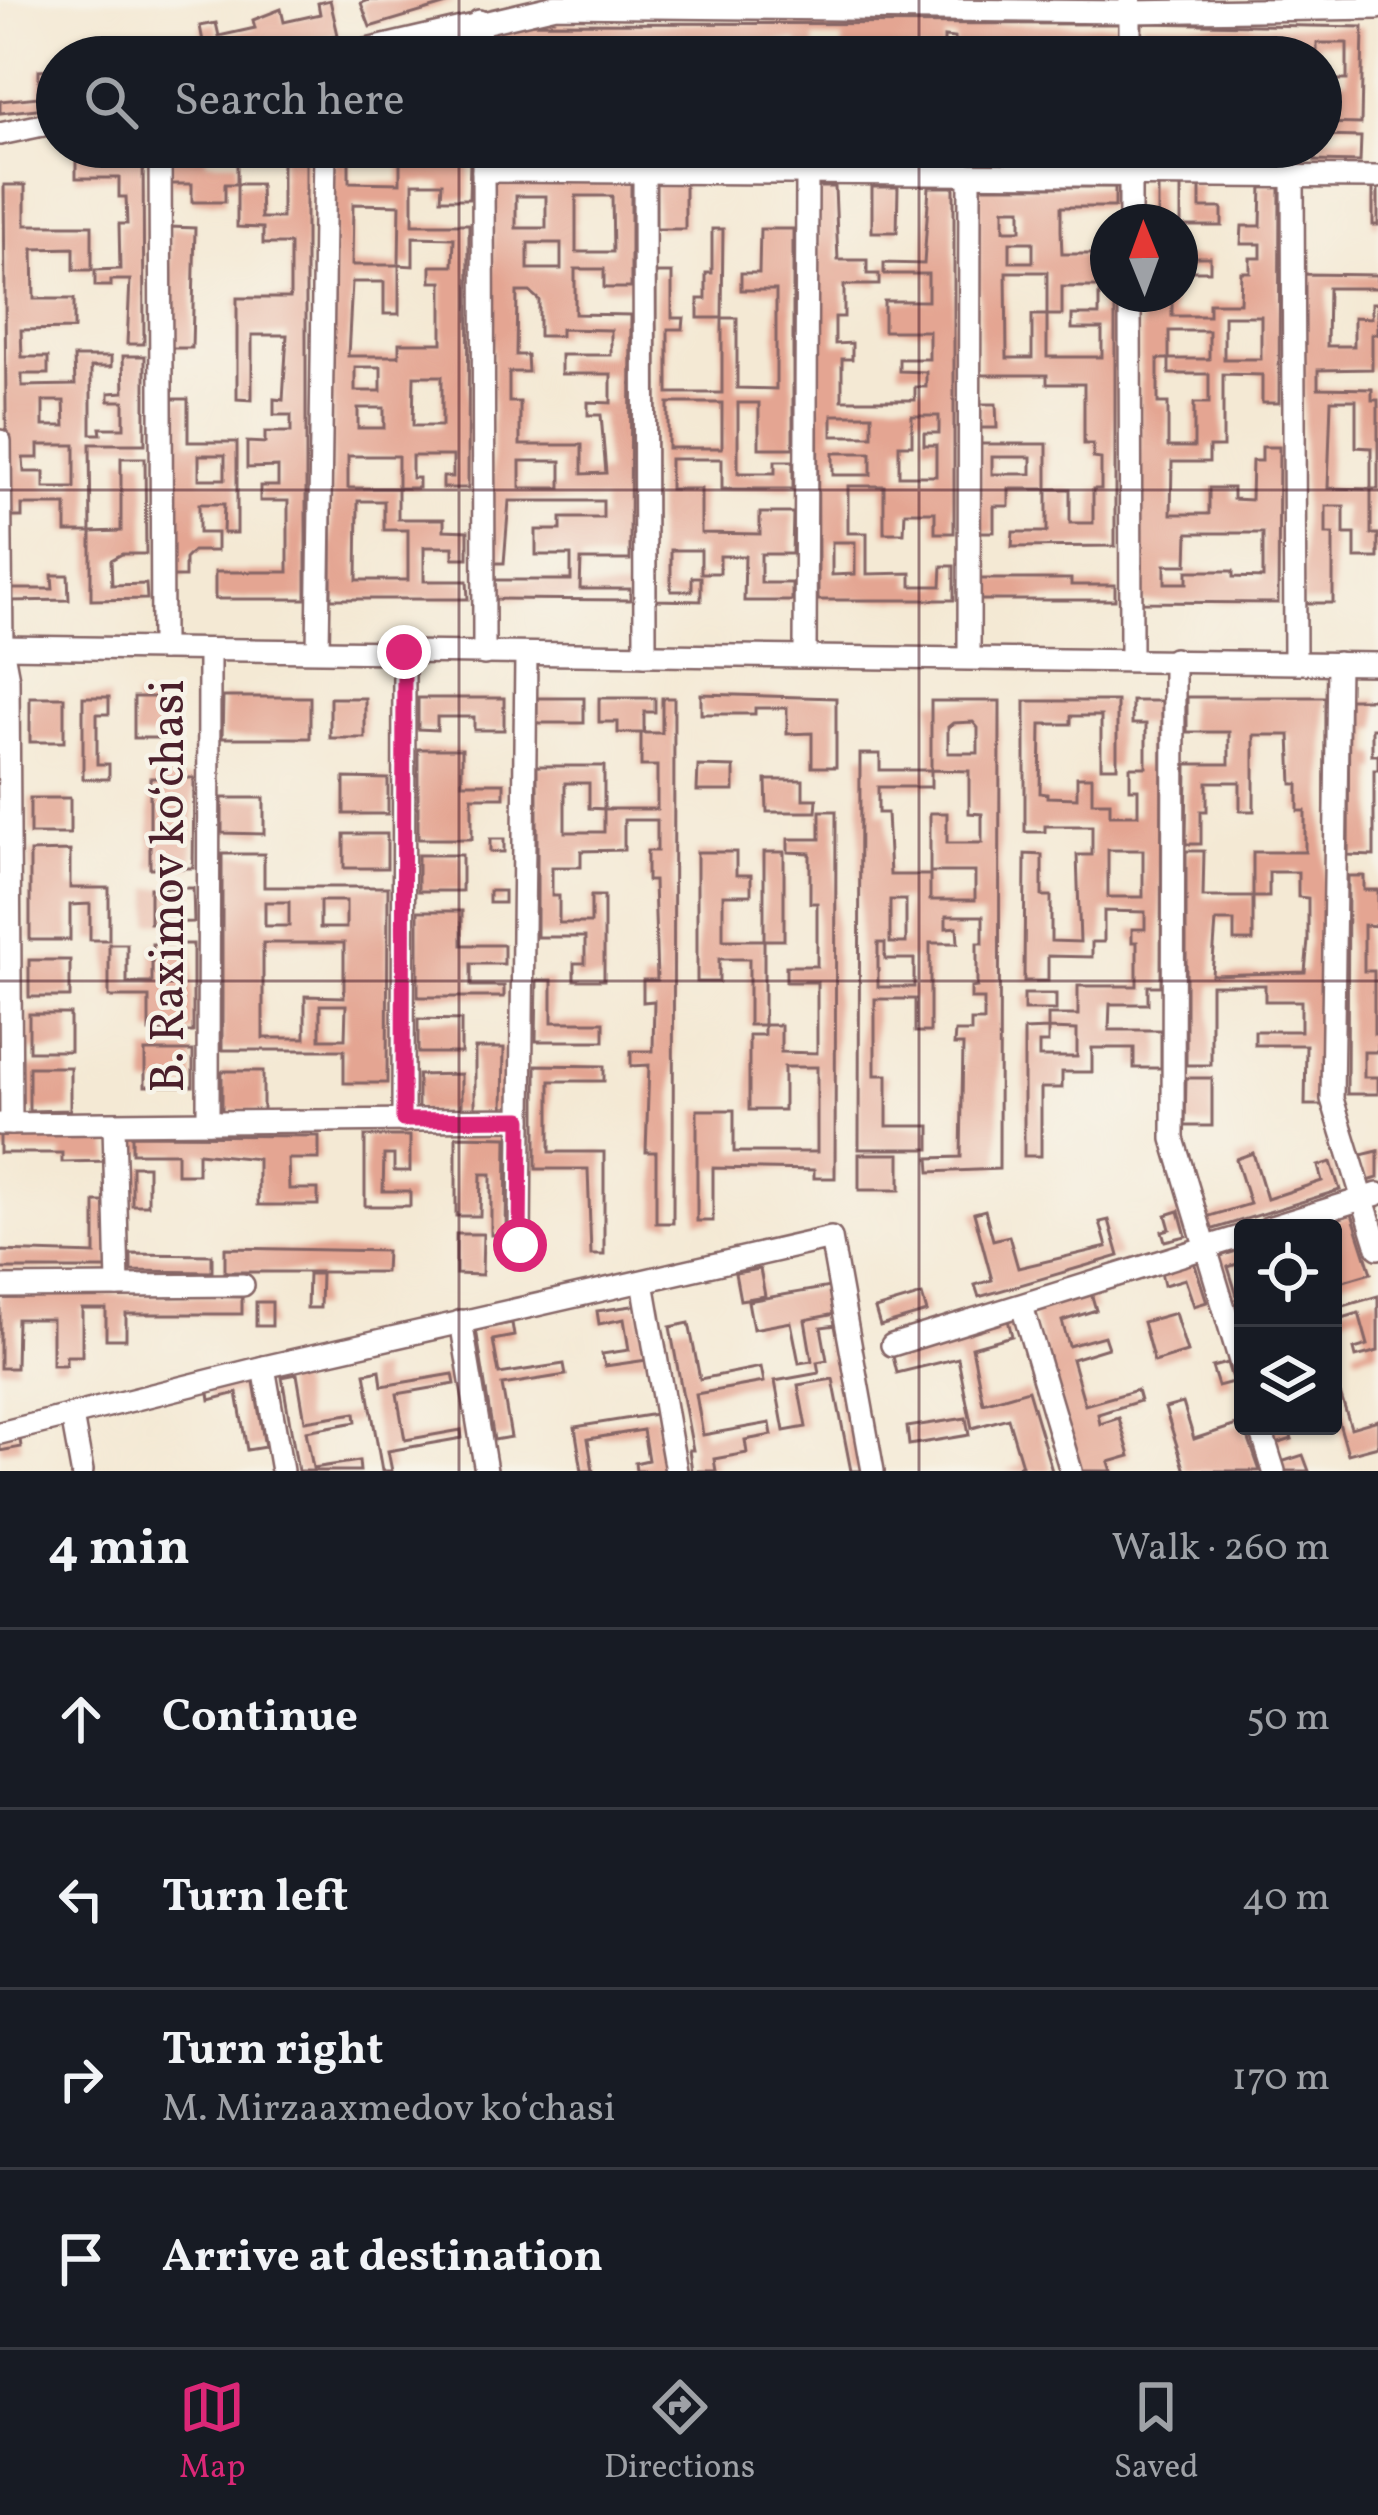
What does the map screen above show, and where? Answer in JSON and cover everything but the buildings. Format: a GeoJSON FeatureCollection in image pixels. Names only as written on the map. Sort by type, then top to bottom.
{"type":"FeatureCollection","features":[{"type":"Feature","properties":{"kind":"street"},"geometry":{"type":"LineString","coordinates":[[420,36],[555,3],[1378,8]]}},
{"type":"Feature","properties":{"kind":"street"},"geometry":{"type":"LineString","coordinates":[[479,21],[479,36]]}},
{"type":"Feature","properties":{"kind":"street"},"geometry":{"type":"LineString","coordinates":[[0,134],[36,126]]}},
{"type":"Feature","properties":{"kind":"street"},"geometry":{"type":"LineString","coordinates":[[160,168],[162,649]]}},
{"type":"Feature","properties":{"kind":"street"},"geometry":{"type":"LineString","coordinates":[[318,650],[325,168]]}},
{"type":"Feature","properties":{"kind":"street"},"geometry":{"type":"LineString","coordinates":[[1130,168],[1130,204]]}},
{"type":"Feature","properties":{"kind":"street"},"geometry":{"type":"LineString","coordinates":[[484,654],[483,171],[1378,177]]}},
{"type":"Feature","properties":{"kind":"street"},"geometry":{"type":"LineString","coordinates":[[644,172],[645,655]]}},
{"type":"Feature","properties":{"kind":"street"},"geometry":{"type":"LineString","coordinates":[[805,656],[807,174]]}},
{"type":"Feature","properties":{"kind":"street"},"geometry":{"type":"LineString","coordinates":[[968,658],[970,175]]}},
{"type":"Feature","properties":{"kind":"street"},"geometry":{"type":"LineString","coordinates":[[1293,177],[1295,662]]}},
{"type":"Feature","properties":{"kind":"street"},"geometry":{"type":"LineString","coordinates":[[1130,312],[1131,659]]}},
{"type":"Feature","properties":{"kind":"street"},"geometry":{"type":"LineString","coordinates":[[0,441],[1,647],[8,679],[5,1124],[521,1119]]}},
{"type":"Feature","properties":{"kind":"street"},"geometry":{"type":"LineString","coordinates":[[1,647],[1378,664]]}},
{"type":"Feature","properties":{"kind":"street","name":"B. Raximov koʻchasi"},"geometry":{"type":"LineString","coordinates":[[208,1122],[209,650]]}},
{"type":"Feature","properties":{"kind":"street"},"geometry":{"type":"LineString","coordinates":[[403,1120],[404,652]]}},
{"type":"Feature","properties":{"kind":"street"},"geometry":{"type":"LineString","coordinates":[[520,1245],[526,655]]}},
{"type":"Feature","properties":{"kind":"street"},"geometry":{"type":"LineString","coordinates":[[1174,659],[1173,1139],[1234,1342]]}},
{"type":"Feature","properties":{"kind":"street"},"geometry":{"type":"LineString","coordinates":[[1337,663],[1332,1100],[1370,1196],[1378,1248]]}},
{"type":"Feature","properties":{"kind":"street"},"geometry":{"type":"LineString","coordinates":[[114,1124],[118,1286]]}},
{"type":"Feature","properties":{"kind":"street"},"geometry":{"type":"LineString","coordinates":[[1297,1219],[1370,1196]]}},
{"type":"Feature","properties":{"kind":"street"},"geometry":{"type":"LineString","coordinates":[[0,1433],[264,1367],[830,1238],[873,1471]]}},
{"type":"Feature","properties":{"kind":"street"},"geometry":{"type":"LineString","coordinates":[[892,1345],[1234,1239]]}},
{"type":"Feature","properties":{"kind":"street"},"geometry":{"type":"LineString","coordinates":[[643,1282],[676,1471]]}},
{"type":"Feature","properties":{"kind":"street"},"geometry":{"type":"LineString","coordinates":[[0,1287],[243,1286]]}},
{"type":"Feature","properties":{"kind":"street"},"geometry":{"type":"LineString","coordinates":[[1022,1306],[1071,1471]]}},
{"type":"Feature","properties":{"kind":"street"},"geometry":{"type":"LineString","coordinates":[[461,1322],[486,1471]]}},
{"type":"Feature","properties":{"kind":"street"},"geometry":{"type":"LineString","coordinates":[[264,1367],[282,1471]]}},
{"type":"Feature","properties":{"kind":"street"},"geometry":{"type":"LineString","coordinates":[[72,1416],[82,1471]]}},
{"type":"Feature","properties":{"kind":"street"},"geometry":{"type":"LineString","coordinates":[[1263,1435],[1274,1471]]}},
{"type":"Feature","properties":{"kind":"route"},"geometry":{"type":"LineString","coordinates":[[404,652],[403,1120],[521,1119],[520,1245]]}}]}
